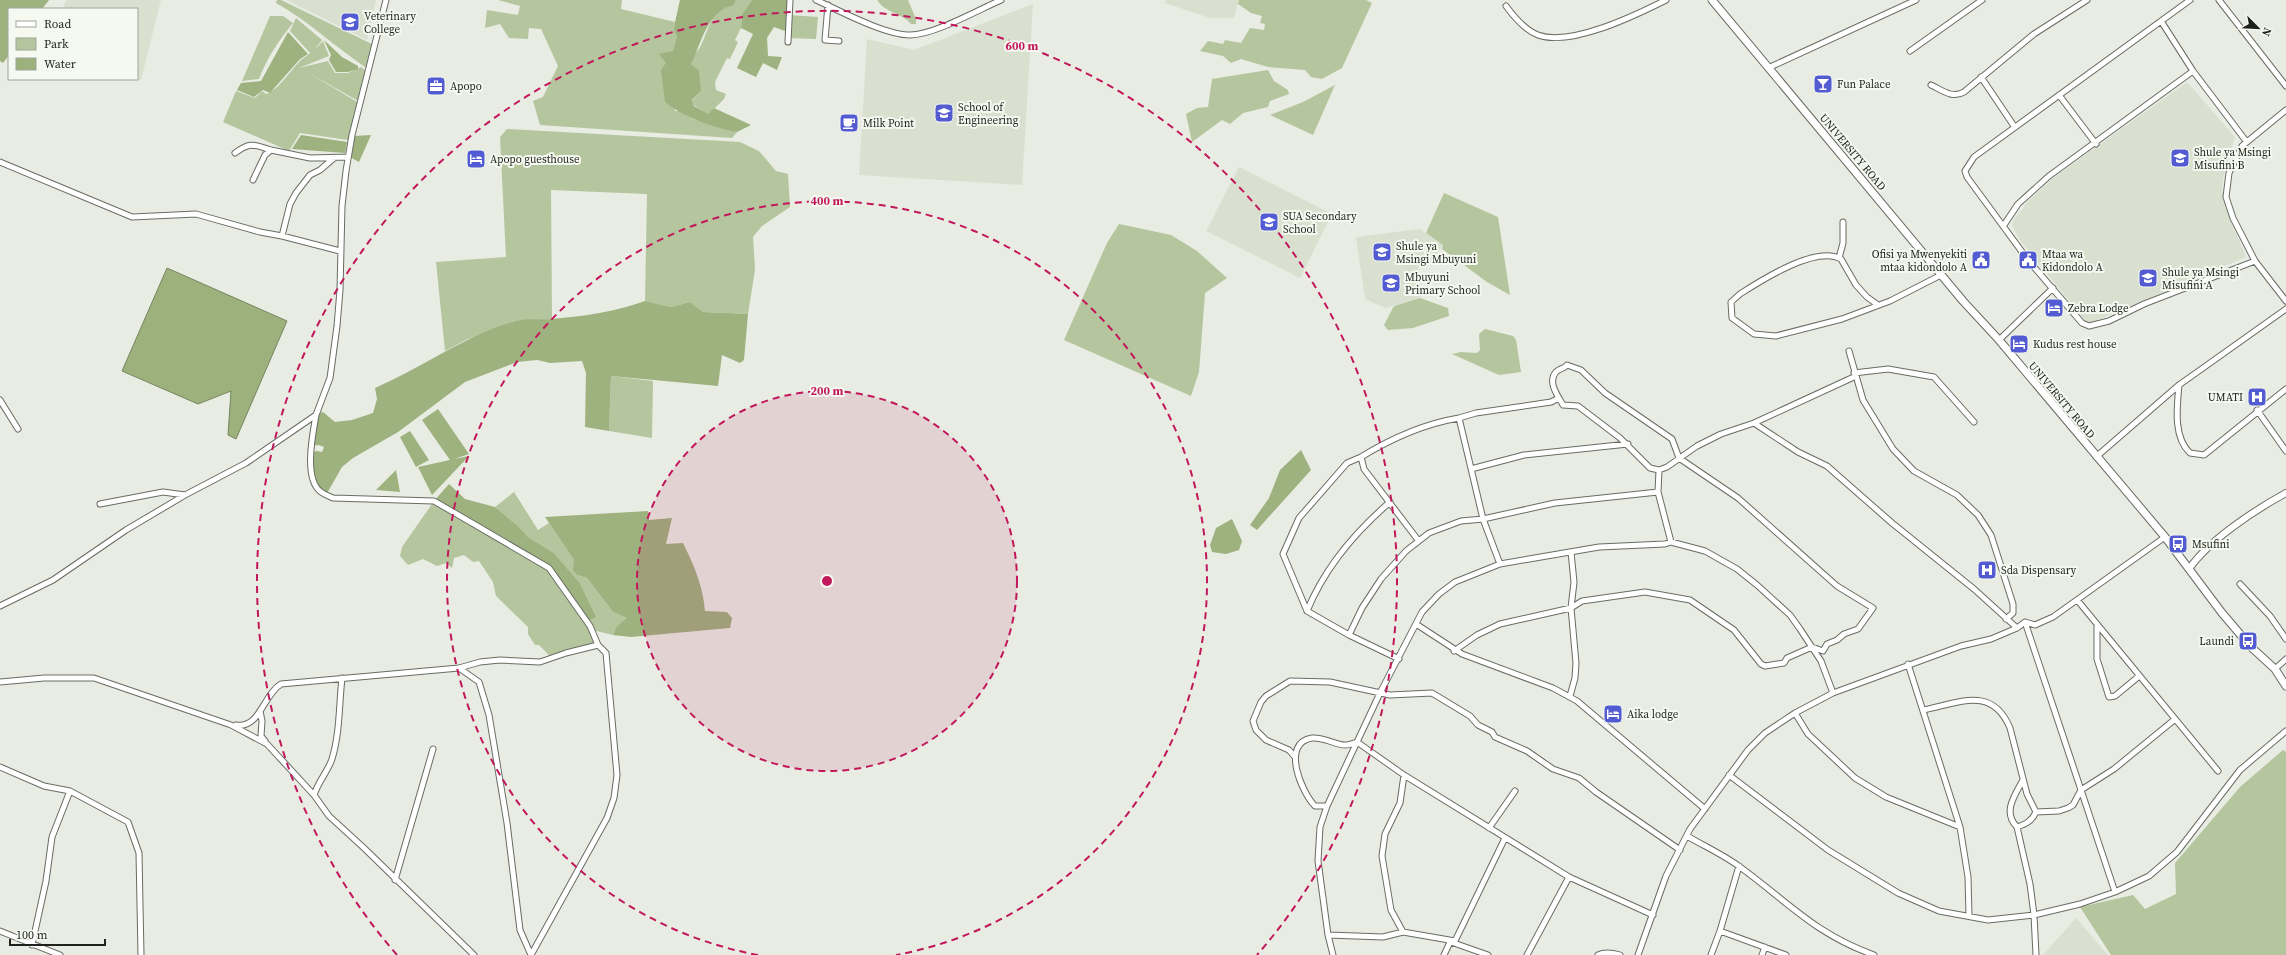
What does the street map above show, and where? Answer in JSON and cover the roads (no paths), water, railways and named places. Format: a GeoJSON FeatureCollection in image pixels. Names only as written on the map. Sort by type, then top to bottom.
{"type":"FeatureCollection","features":[{"type":"Feature","properties":{"kind":"main road","name":"UNIVERSITY ROAD"},"geometry":{"type":"LineString","coordinates":[[1712,0],[1941,275],[1999,340],[2165,538],[2222,613],[2251,647],[2275,669],[2286,686]]}},
{"type":"Feature","properties":{"kind":"street"},"geometry":{"type":"LineString","coordinates":[[386,0],[348,157],[342,206],[340,290],[331,371],[316,415],[310,453],[313,476],[321,492],[333,498],[434,501],[549,568],[590,626],[598,645],[606,653],[617,775],[614,798],[601,831],[531,955]]}},
{"type":"Feature","properties":{"kind":"street"},"geometry":{"type":"LineString","coordinates":[[788,42],[790,0]]}},
{"type":"Feature","properties":{"kind":"street"},"geometry":{"type":"LineString","coordinates":[[816,0],[887,30],[911,35],[927,32],[1001,0]]}},
{"type":"Feature","properties":{"kind":"street"},"geometry":{"type":"LineString","coordinates":[[1506,6],[1520,24],[1542,36],[1557,36],[1593,32],[1666,0]]}},
{"type":"Feature","properties":{"kind":"street"},"geometry":{"type":"LineString","coordinates":[[1768,68],[1916,0]]}},
{"type":"Feature","properties":{"kind":"street"},"geometry":{"type":"LineString","coordinates":[[1910,51],[1982,0]]}},
{"type":"Feature","properties":{"kind":"street"},"geometry":{"type":"LineString","coordinates":[[1931,85],[1950,94],[1956,95],[1964,92],[2034,34],[2086,0]]}},
{"type":"Feature","properties":{"kind":"street"},"geometry":{"type":"LineString","coordinates":[[2190,0],[2014,126],[1974,157],[1965,171],[1967,176],[2028,260],[2082,323],[2089,326],[2109,321],[2156,298],[2255,261]]}},
{"type":"Feature","properties":{"kind":"street"},"geometry":{"type":"LineString","coordinates":[[2218,0],[2286,86]]}},
{"type":"Feature","properties":{"kind":"street"},"geometry":{"type":"LineString","coordinates":[[828,6],[825,40],[839,41]]}},
{"type":"Feature","properties":{"kind":"street"},"geometry":{"type":"LineString","coordinates":[[2161,21],[2193,71],[2246,141]]}},
{"type":"Feature","properties":{"kind":"street"},"geometry":{"type":"LineString","coordinates":[[2004,225],[2018,204],[2034,189],[2193,71]]}},
{"type":"Feature","properties":{"kind":"street"},"geometry":{"type":"LineString","coordinates":[[1981,77],[2014,126]]}},
{"type":"Feature","properties":{"kind":"street"},"geometry":{"type":"LineString","coordinates":[[2059,95],[2096,144]]}},
{"type":"Feature","properties":{"kind":"street"},"geometry":{"type":"LineString","coordinates":[[2286,110],[2246,141],[2229,173],[2226,196],[2233,218],[2255,261],[2286,301]]}},
{"type":"Feature","properties":{"kind":"street"},"geometry":{"type":"LineString","coordinates":[[235,153],[248,145],[254,144],[271,150],[304,157],[348,157]]}},
{"type":"Feature","properties":{"kind":"street"},"geometry":{"type":"LineString","coordinates":[[253,180],[265,156],[271,150]]}},
{"type":"Feature","properties":{"kind":"street"},"geometry":{"type":"LineString","coordinates":[[282,236],[290,204],[296,193],[310,175],[320,170],[334,158]]}},
{"type":"Feature","properties":{"kind":"street"},"geometry":{"type":"LineString","coordinates":[[0,162],[132,217],[196,214],[260,232],[340,251]]}},
{"type":"Feature","properties":{"kind":"street"},"geometry":{"type":"LineString","coordinates":[[1839,258],[1843,242],[1843,222]]}},
{"type":"Feature","properties":{"kind":"street"},"geometry":{"type":"LineString","coordinates":[[1878,305],[1862,292],[1852,279],[1844,261],[1839,258],[1821,257],[1804,260],[1751,287],[1734,298],[1731,302],[1732,318],[1754,334],[1776,336],[1817,327],[1878,305],[1941,275]]}},
{"type":"Feature","properties":{"kind":"street"},"geometry":{"type":"LineString","coordinates":[[1999,340],[2052,288]]}},
{"type":"Feature","properties":{"kind":"street"},"geometry":{"type":"LineString","coordinates":[[2096,457],[2179,386],[2286,309]]}},
{"type":"Feature","properties":{"kind":"street"},"geometry":{"type":"LineString","coordinates":[[1849,351],[1863,400],[1899,457],[1914,471],[1957,496],[1978,515],[1991,535],[2014,606],[2011,616],[2006,619]]}},
{"type":"Feature","properties":{"kind":"street"},"geometry":{"type":"LineString","coordinates":[[1454,651],[1489,628],[1571,608],[1582,600],[1645,592],[1690,600],[1734,630],[1761,664],[1765,666],[1784,663],[1787,658],[1812,647],[1823,652],[1827,644],[1837,640],[1849,632],[1858,630],[1874,608],[1837,586],[1738,498],[1679,458],[1672,439],[1605,393],[1581,370],[1567,365],[1555,373],[1553,385],[1564,405],[1578,406],[1628,444],[1650,468],[1659,470],[1667,467],[1679,458],[1697,446],[1715,437],[1754,422],[1855,374],[1888,369],[1934,377],[1974,422]]}},
{"type":"Feature","properties":{"kind":"street"},"geometry":{"type":"LineString","coordinates":[[2179,386],[2177,406],[2180,437],[2187,450],[2195,455],[2204,454],[2257,410],[2286,389]]}},
{"type":"Feature","properties":{"kind":"street"},"geometry":{"type":"LineString","coordinates":[[1399,659],[1349,635],[1307,611],[1282,554],[1299,518],[1347,463],[1412,430],[1476,413],[1551,402],[1560,398]]}},
{"type":"Feature","properties":{"kind":"street"},"geometry":{"type":"LineString","coordinates":[[0,400],[18,429]]}},
{"type":"Feature","properties":{"kind":"street"},"geometry":{"type":"LineString","coordinates":[[2257,410],[2286,451]]}},
{"type":"Feature","properties":{"kind":"street"},"geometry":{"type":"LineString","coordinates":[[0,606],[53,580],[126,530],[185,495],[246,463],[316,415]]}},
{"type":"Feature","properties":{"kind":"street"},"geometry":{"type":"LineString","coordinates":[[1460,418],[1483,519],[1500,564]]}},
{"type":"Feature","properties":{"kind":"street"},"geometry":{"type":"LineString","coordinates":[[1754,422],[1793,450],[1827,466],[2017,628]]}},
{"type":"Feature","properties":{"kind":"street"},"geometry":{"type":"LineString","coordinates":[[1471,469],[1524,455],[1628,444]]}},
{"type":"Feature","properties":{"kind":"street"},"geometry":{"type":"LineString","coordinates":[[1361,457],[1364,469],[1418,540]]}},
{"type":"Feature","properties":{"kind":"street"},"geometry":{"type":"LineString","coordinates":[[1659,470],[1658,492],[1671,542]]}},
{"type":"Feature","properties":{"kind":"street"},"geometry":{"type":"LineString","coordinates":[[100,504],[164,492],[185,495]]}},
{"type":"Feature","properties":{"kind":"street"},"geometry":{"type":"LineString","coordinates":[[1349,635],[1362,608],[1381,580],[1418,540],[1429,533],[1461,521],[1483,519],[1555,503],[1658,492]]}},
{"type":"Feature","properties":{"kind":"street"},"geometry":{"type":"LineString","coordinates":[[2189,569],[2198,556],[2229,531],[2260,507],[2286,493]]}},
{"type":"Feature","properties":{"kind":"street"},"geometry":{"type":"LineString","coordinates":[[1307,611],[1314,594],[1340,553],[1355,533],[1390,502]]}},
{"type":"Feature","properties":{"kind":"street"},"geometry":{"type":"LineString","coordinates":[[2025,622],[2035,625],[2053,617],[2078,601],[2165,538]]}},
{"type":"Feature","properties":{"kind":"street"},"geometry":{"type":"LineString","coordinates":[[1333,955],[1328,935],[1318,848],[1320,827],[1327,806],[1380,693],[1399,659],[1422,612],[1439,594],[1455,582],[1500,564],[1600,547],[1665,544],[1671,542],[1705,551],[1737,569],[1790,615],[1821,661],[1833,692]]}},
{"type":"Feature","properties":{"kind":"street"},"geometry":{"type":"LineString","coordinates":[[1570,696],[1575,678],[1576,663],[1571,608],[1574,582],[1571,552]]}},
{"type":"Feature","properties":{"kind":"street"},"geometry":{"type":"LineString","coordinates":[[2240,584],[2270,616],[2286,639]]}},
{"type":"Feature","properties":{"kind":"street"},"geometry":{"type":"LineString","coordinates":[[2078,601],[2138,677],[2218,771]]}},
{"type":"Feature","properties":{"kind":"street"},"geometry":{"type":"LineString","coordinates":[[1638,955],[1666,876],[1687,836],[1729,775],[1748,750],[1765,733],[1795,713],[1833,692],[1961,646],[1991,639],[2017,628],[2025,622]]}},
{"type":"Feature","properties":{"kind":"street"},"geometry":{"type":"LineString","coordinates":[[2025,622],[2115,892]]}},
{"type":"Feature","properties":{"kind":"street"},"geometry":{"type":"LineString","coordinates":[[1416,624],[1454,651],[1570,696],[1588,708],[1705,809]]}},
{"type":"Feature","properties":{"kind":"street"},"geometry":{"type":"LineString","coordinates":[[2098,626],[2097,659],[2109,697],[2115,696],[2138,677]]}},
{"type":"Feature","properties":{"kind":"street"},"geometry":{"type":"LineString","coordinates":[[231,725],[242,726],[253,721],[270,692],[281,684],[460,668],[480,662],[500,660],[540,662],[566,653],[598,645]]}},
{"type":"Feature","properties":{"kind":"street"},"geometry":{"type":"LineString","coordinates":[[2275,669],[2286,659]]}},
{"type":"Feature","properties":{"kind":"street"},"geometry":{"type":"LineString","coordinates":[[1908,664],[1960,827],[1968,877],[1969,916]]}},
{"type":"Feature","properties":{"kind":"street"},"geometry":{"type":"LineString","coordinates":[[460,668],[479,682],[489,715],[507,823],[520,930],[531,955]]}},
{"type":"Feature","properties":{"kind":"street"},"geometry":{"type":"LineString","coordinates":[[0,682],[44,678],[94,678],[231,725],[267,744]]}},
{"type":"Feature","properties":{"kind":"street"},"geometry":{"type":"LineString","coordinates":[[314,795],[319,780],[331,761],[336,744],[342,678]]}},
{"type":"Feature","properties":{"kind":"street"},"geometry":{"type":"LineString","coordinates":[[1295,758],[1289,750],[1266,740],[1255,727],[1253,721],[1261,702],[1266,696],[1290,681],[1299,680],[1330,682],[1400,696],[1432,693],[1470,716],[1478,725],[1492,732],[1495,736],[1527,751],[1553,769],[1579,778],[1596,792],[1680,850]]}},
{"type":"Feature","properties":{"kind":"street"},"geometry":{"type":"LineString","coordinates":[[1923,710],[1971,701],[1983,701],[1996,706],[2006,719],[2010,728],[2023,780],[2036,812]]}},
{"type":"Feature","properties":{"kind":"street"},"geometry":{"type":"LineString","coordinates":[[260,711],[262,721],[261,736],[314,795],[329,816],[474,955]]}},
{"type":"Feature","properties":{"kind":"street"},"geometry":{"type":"LineString","coordinates":[[1795,713],[1808,734],[1855,778],[1886,797],[1960,827]]}},
{"type":"Feature","properties":{"kind":"street"},"geometry":{"type":"LineString","coordinates":[[2017,827],[2028,822],[2036,812],[2059,811],[2073,805],[2081,790],[2114,769],[2174,720]]}},
{"type":"Feature","properties":{"kind":"street"},"geometry":{"type":"LineString","coordinates":[[1729,775],[1810,838],[1893,889],[1939,911],[1988,920],[2034,916],[2080,904],[2115,892],[2149,876],[2177,852],[2240,770],[2286,730]]}},
{"type":"Feature","properties":{"kind":"street"},"geometry":{"type":"LineString","coordinates":[[1327,806],[1315,806],[1306,795],[1296,770],[1295,758],[1300,747],[1307,740],[1328,739],[1344,745],[1358,742],[1404,775],[1569,877],[1653,915]]}},
{"type":"Feature","properties":{"kind":"street"},"geometry":{"type":"LineString","coordinates":[[395,880],[433,750]]}},
{"type":"Feature","properties":{"kind":"street"},"geometry":{"type":"LineString","coordinates":[[0,767],[44,786],[70,791],[128,822],[137,844],[140,866],[141,955]]}},
{"type":"Feature","properties":{"kind":"street"},"geometry":{"type":"LineString","coordinates":[[1403,932],[1391,910],[1382,856],[1385,834],[1400,803],[1404,775]]}},
{"type":"Feature","properties":{"kind":"street"},"geometry":{"type":"LineString","coordinates":[[2023,780],[2010,809],[2011,820],[2017,827],[2026,865],[2034,916],[2036,955]]}},
{"type":"Feature","properties":{"kind":"street"},"geometry":{"type":"LineString","coordinates":[[32,944],[46,881],[52,837],[70,791]]}},
{"type":"Feature","properties":{"kind":"street"},"geometry":{"type":"LineString","coordinates":[[1489,828],[1515,791]]}},
{"type":"Feature","properties":{"kind":"street"},"geometry":{"type":"LineString","coordinates":[[1687,836],[1739,866],[1822,931],[1846,945],[1874,955]]}},
{"type":"Feature","properties":{"kind":"street"},"geometry":{"type":"LineString","coordinates":[[1444,955],[1505,838]]}},
{"type":"Feature","properties":{"kind":"street"},"geometry":{"type":"LineString","coordinates":[[1711,955],[1720,931],[1739,866]]}},
{"type":"Feature","properties":{"kind":"street"},"geometry":{"type":"LineString","coordinates":[[1527,955],[1536,934],[1569,877]]}},
{"type":"Feature","properties":{"kind":"street"},"geometry":{"type":"LineString","coordinates":[[0,931],[60,955]]}},
{"type":"Feature","properties":{"kind":"street"},"geometry":{"type":"LineString","coordinates":[[1720,931],[1786,955]]}},
{"type":"Feature","properties":{"kind":"street"},"geometry":{"type":"LineString","coordinates":[[1328,935],[1383,936],[1403,932],[1452,941],[1488,955]]}},
{"type":"Feature","properties":{"kind":"street"},"geometry":{"type":"LineString","coordinates":[[1762,955],[1765,947]]}},
{"type":"Feature","properties":{"kind":"street"},"geometry":{"type":"LineString","coordinates":[[1598,955],[1601,953],[1612,953],[1620,955]]}},
{"type":"Feature","properties":{"kind":"water"},"geometry":{"type":"Polygon","coordinates":[[[167,268],[287,321],[236,439],[228,435],[231,391],[198,404],[122,371],[167,268]]]}},
{"type":"Feature","properties":{"kind":"place","name":"Veterinary College"},"geometry":{"type":"Point","coordinates":[350,22]}},
{"type":"Feature","properties":{"kind":"place","name":"Fun Palace"},"geometry":{"type":"Point","coordinates":[1823,84]}},
{"type":"Feature","properties":{"kind":"place","name":"Apopo"},"geometry":{"type":"Point","coordinates":[436,86]}},
{"type":"Feature","properties":{"kind":"place","name":"School of Engineering"},"geometry":{"type":"Point","coordinates":[944,113]}},
{"type":"Feature","properties":{"kind":"place","name":"Milk Point"},"geometry":{"type":"Point","coordinates":[849,123]}},
{"type":"Feature","properties":{"kind":"place","name":"Shule ya Msingi Misufini B"},"geometry":{"type":"Point","coordinates":[2180,158]}},
{"type":"Feature","properties":{"kind":"place","name":"Apopo guesthouse"},"geometry":{"type":"Point","coordinates":[476,159]}},
{"type":"Feature","properties":{"kind":"place","name":"SUA Secondary School"},"geometry":{"type":"Point","coordinates":[1269,222]}},
{"type":"Feature","properties":{"kind":"place","name":"Shule ya Msingi Mbuyuni"},"geometry":{"type":"Point","coordinates":[1382,252]}},
{"type":"Feature","properties":{"kind":"place","name":"Ofisi ya Mwenyekiti mtaa kidondolo A"},"geometry":{"type":"Point","coordinates":[1981,260]}},
{"type":"Feature","properties":{"kind":"place","name":"Mtaa wa Kidondolo A"},"geometry":{"type":"Point","coordinates":[2028,260]}},
{"type":"Feature","properties":{"kind":"place","name":"Shule ya Msingi Misufini A"},"geometry":{"type":"Point","coordinates":[2148,278]}},
{"type":"Feature","properties":{"kind":"place","name":"Mbuyuni Primary School"},"geometry":{"type":"Point","coordinates":[1391,283]}},
{"type":"Feature","properties":{"kind":"place","name":"Zebra Lodge"},"geometry":{"type":"Point","coordinates":[2054,308]}},
{"type":"Feature","properties":{"kind":"place","name":"Kudus rest house"},"geometry":{"type":"Point","coordinates":[2019,344]}},
{"type":"Feature","properties":{"kind":"place","name":"UMATI"},"geometry":{"type":"Point","coordinates":[2257,397]}},
{"type":"Feature","properties":{"kind":"place","name":"Msufini"},"geometry":{"type":"Point","coordinates":[2178,544]}},
{"type":"Feature","properties":{"kind":"place","name":"Sda Dispensary"},"geometry":{"type":"Point","coordinates":[1987,570]}},
{"type":"Feature","properties":{"kind":"place","name":"Laundi"},"geometry":{"type":"Point","coordinates":[2248,641]}},
{"type":"Feature","properties":{"kind":"place","name":"Aika lodge"},"geometry":{"type":"Point","coordinates":[1613,714]}}]}
